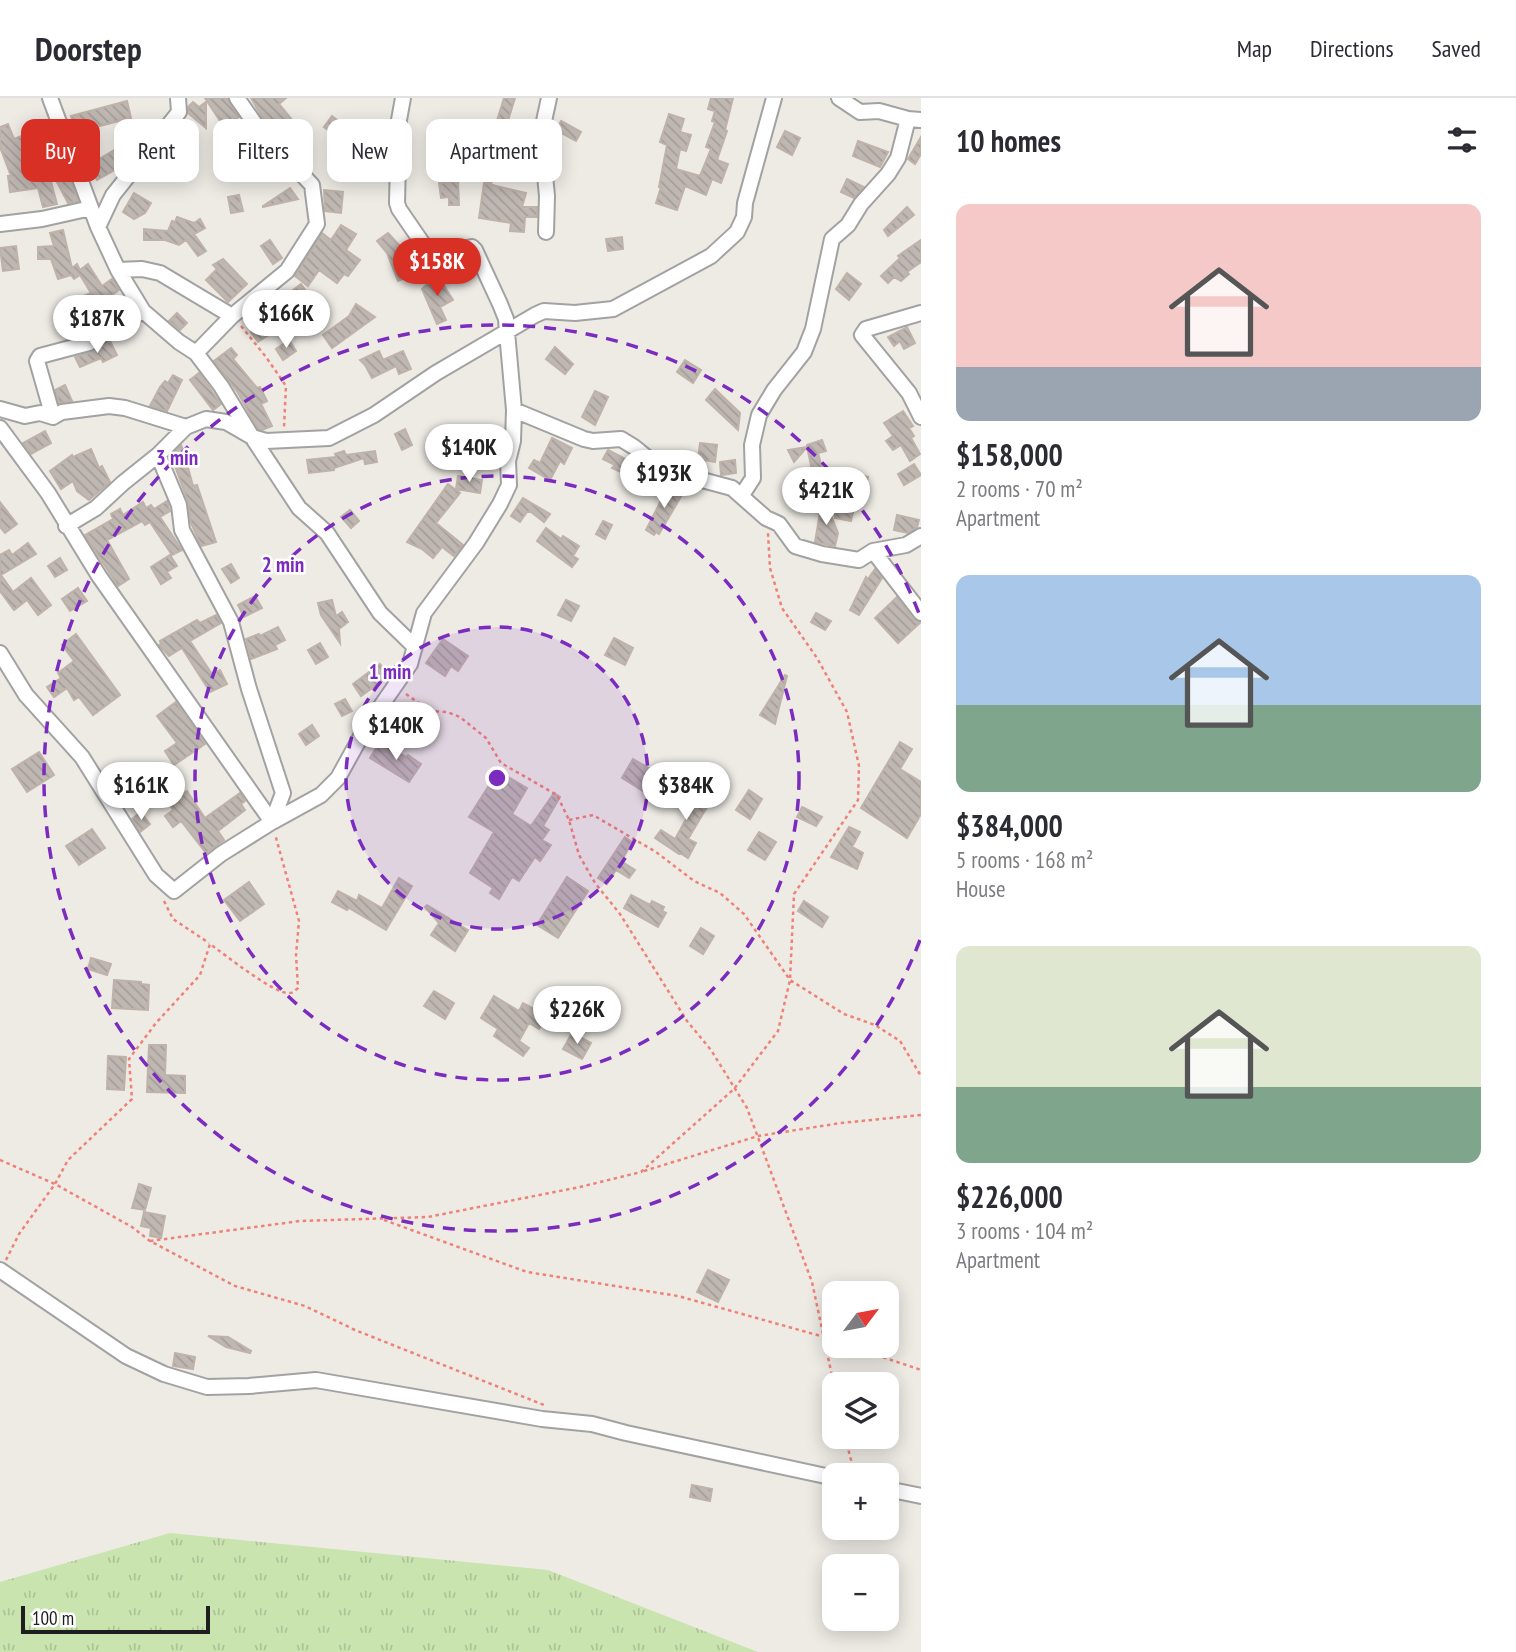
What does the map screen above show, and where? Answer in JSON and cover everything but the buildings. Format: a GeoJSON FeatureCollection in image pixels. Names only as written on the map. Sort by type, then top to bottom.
{"type":"FeatureCollection","features":[{"type":"Feature","properties":{"kind":"street"},"geometry":{"type":"LineString","coordinates":[[50,98],[98,227],[118,270],[144,311],[178,342],[196,353],[221,386],[299,508],[327,533],[380,613],[415,647]]}},
{"type":"Feature","properties":{"kind":"street"},"geometry":{"type":"LineString","coordinates":[[98,227],[113,195],[179,112],[178,98]]}},
{"type":"Feature","properties":{"kind":"street"},"geometry":{"type":"LineString","coordinates":[[196,353],[232,316],[287,271],[317,224],[312,185],[258,128],[237,98]]}},
{"type":"Feature","properties":{"kind":"street"},"geometry":{"type":"LineString","coordinates":[[0,653],[26,695],[82,757],[156,875],[174,891],[221,854],[272,822],[309,804],[338,778],[365,729],[410,664],[424,614],[476,543],[509,485],[514,410],[507,332],[500,304],[472,247],[444,260],[434,260],[399,209],[398,133],[403,98]]}},
{"type":"Feature","properties":{"kind":"street"},"geometry":{"type":"LineString","coordinates":[[546,232],[547,196],[541,135],[549,98]]}},
{"type":"Feature","properties":{"kind":"street"},"geometry":{"type":"LineString","coordinates":[[66,526],[96,508],[186,427],[206,419],[226,422],[252,437],[283,442],[329,439],[374,415],[436,373],[544,311],[575,313],[613,309],[712,256],[737,232],[744,217],[745,203],[774,98]]}},
{"type":"Feature","properties":{"kind":"street"},"geometry":{"type":"LineString","coordinates":[[742,495],[753,478],[752,445],[760,415],[774,390],[804,352],[813,329],[832,239],[848,225],[861,204],[888,174],[915,120],[879,111],[860,113],[839,98]]}},
{"type":"Feature","properties":{"kind":"street"},"geometry":{"type":"LineString","coordinates":[[0,224],[41,219],[91,208]]}},
{"type":"Feature","properties":{"kind":"street"},"geometry":{"type":"LineString","coordinates":[[118,270],[142,269],[160,272],[232,316]]}},
{"type":"Feature","properties":{"kind":"street"},"geometry":{"type":"LineString","coordinates":[[53,417],[37,361],[40,356],[89,343],[144,311]]}},
{"type":"Feature","properties":{"kind":"street"},"geometry":{"type":"LineString","coordinates":[[921,313],[866,328],[862,335],[909,393],[921,417]]}},
{"type":"Feature","properties":{"kind":"street"},"geometry":{"type":"LineString","coordinates":[[0,409],[25,416],[40,413],[53,417],[62,412],[109,406],[125,408],[186,427]]}},
{"type":"Feature","properties":{"kind":"street"},"geometry":{"type":"LineString","coordinates":[[514,410],[584,439],[621,439],[662,469],[722,484],[742,495],[766,517],[779,524],[795,546],[859,560],[873,551],[906,545],[921,536]]}},
{"type":"Feature","properties":{"kind":"street"},"geometry":{"type":"LineString","coordinates":[[0,428],[48,492],[66,526],[99,576],[272,822]]}},
{"type":"Feature","properties":{"kind":"street"},"geometry":{"type":"LineString","coordinates":[[158,455],[178,505],[182,530],[231,622],[282,793],[272,822]]}},
{"type":"Feature","properties":{"kind":"street"},"geometry":{"type":"LineString","coordinates":[[873,551],[921,613]]}},
{"type":"Feature","properties":{"kind":"street"},"geometry":{"type":"LineString","coordinates":[[0,1270],[127,1356],[164,1374],[207,1387],[316,1380],[542,1419],[592,1424],[822,1475]]}},
{"type":"Feature","properties":{"kind":"street"},"geometry":{"type":"LineString","coordinates":[[899,1491],[921,1496]]}},
{"type":"Feature","properties":{"kind":"path"},"geometry":{"type":"LineString","coordinates":[[232,316],[286,386],[283,442]]}},
{"type":"Feature","properties":{"kind":"path"},"geometry":{"type":"LineString","coordinates":[[641,1172],[734,1089],[778,1031],[790,980],[794,894],[858,800],[859,766],[847,712],[817,658],[782,608],[770,568],[766,517]]}},
{"type":"Feature","properties":{"kind":"path"},"geometry":{"type":"LineString","coordinates":[[395,686],[430,711],[447,712],[460,717],[486,738],[501,762],[557,796],[569,820],[579,855],[595,883],[620,914],[687,1021],[711,1050],[747,1108],[812,1282],[822,1328]]}},
{"type":"Feature","properties":{"kind":"path"},"geometry":{"type":"LineString","coordinates":[[569,820],[593,815],[656,852],[694,881],[720,893],[744,914],[790,980],[844,1014],[875,1025],[900,1041],[921,1076]]}},
{"type":"Feature","properties":{"kind":"path"},"geometry":{"type":"LineString","coordinates":[[174,891],[163,897],[173,919],[235,964],[284,993],[294,992],[298,988],[296,955],[299,921],[272,822]]}},
{"type":"Feature","properties":{"kind":"path"},"geometry":{"type":"LineString","coordinates":[[0,1270],[19,1234],[55,1184],[68,1160],[132,1099],[129,1059],[156,1023],[200,975],[209,944]]}},
{"type":"Feature","properties":{"kind":"path"},"geometry":{"type":"LineString","coordinates":[[150,1241],[300,1221],[428,1217],[580,1187],[641,1172],[758,1136],[921,1115]]}},
{"type":"Feature","properties":{"kind":"path"},"geometry":{"type":"LineString","coordinates":[[0,1160],[55,1184],[132,1227],[150,1241],[235,1286],[305,1306],[355,1330],[554,1409]]}},
{"type":"Feature","properties":{"kind":"path"},"geometry":{"type":"LineString","coordinates":[[381,1218],[527,1272],[678,1296],[822,1336]]}},
{"type":"Feature","properties":{"kind":"path"},"geometry":{"type":"LineString","coordinates":[[886,1358],[921,1370]]}},
{"type":"Feature","properties":{"kind":"green space"},"geometry":{"type":"Polygon","coordinates":[[[170,1533],[548,1570],[758,1652],[0,1652],[0,1582],[170,1533]]]}}]}
